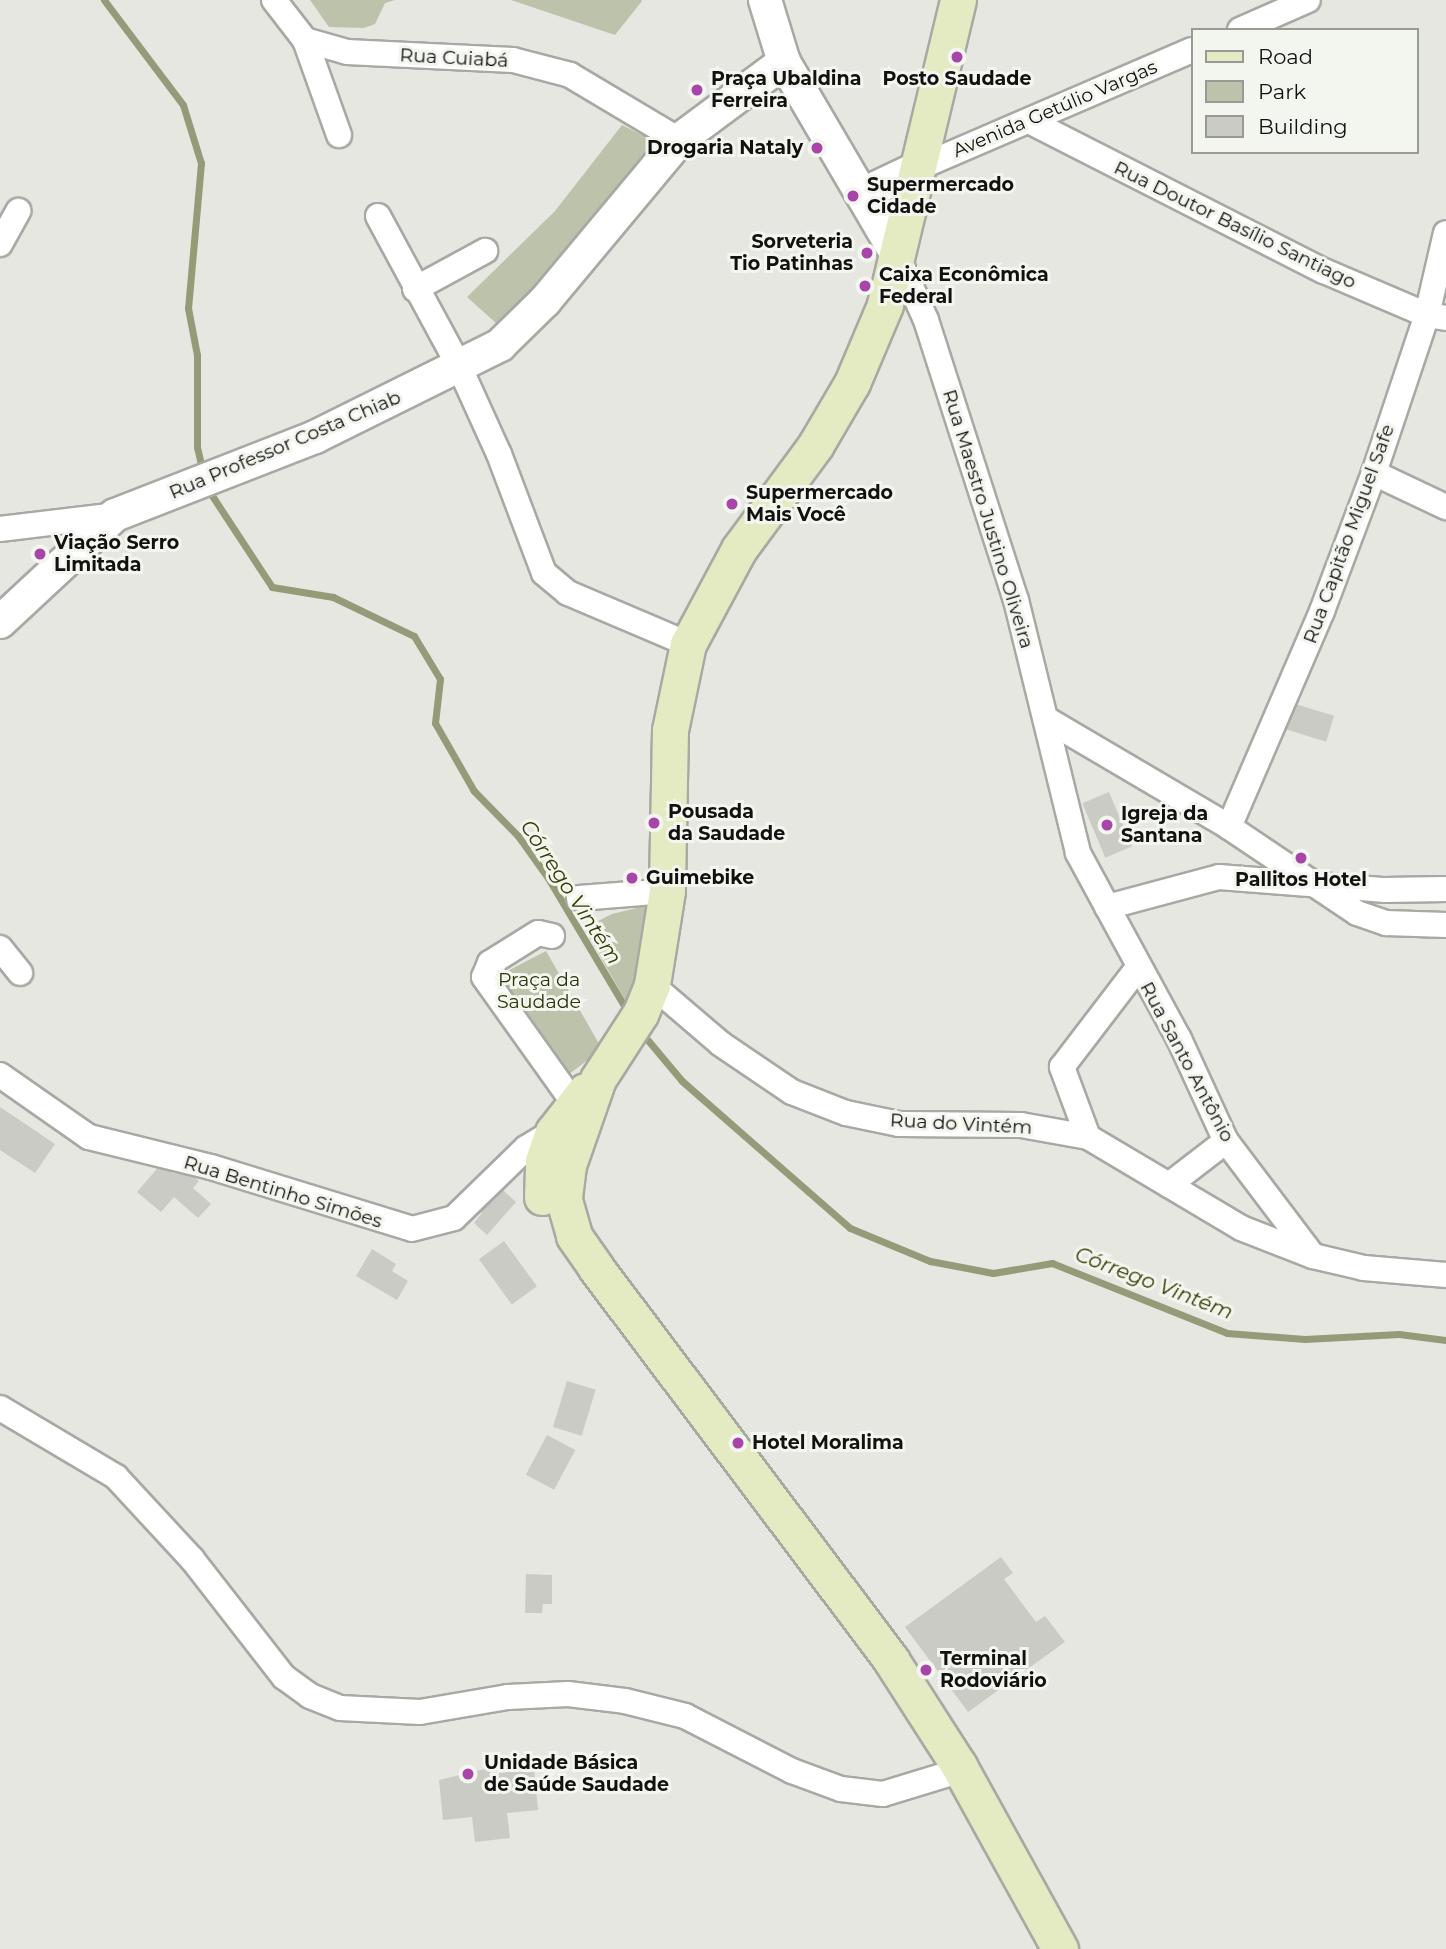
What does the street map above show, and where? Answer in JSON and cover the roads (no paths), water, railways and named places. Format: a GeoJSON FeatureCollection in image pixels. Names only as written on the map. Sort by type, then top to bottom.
{"type":"FeatureCollection","features":[{"type":"Feature","properties":{"kind":"main road"},"geometry":{"type":"LineString","coordinates":[[958,0],[885,305],[852,383],[815,446],[739,549],[688,644],[670,730],[667,891],[638,1014],[571,1119],[565,1188],[574,1236],[829,1597],[945,1775],[1002,1847]]}},
{"type":"Feature","properties":{"kind":"main road"},"geometry":{"type":"LineString","coordinates":[[829,1597],[891,1660],[959,1766],[1060,1949]]}},
{"type":"Feature","properties":{"kind":"street"},"geometry":{"type":"LineString","coordinates":[[274,0],[305,40],[339,135]]}},
{"type":"Feature","properties":{"kind":"street"},"geometry":{"type":"LineString","coordinates":[[765,0],[784,62],[827,142],[865,193],[896,253]]}},
{"type":"Feature","properties":{"kind":"street"},"geometry":{"type":"LineString","coordinates":[[1245,28],[1308,0]]}},
{"type":"Feature","properties":{"kind":"street","name":"Rua Cuiabá"},"geometry":{"type":"LineString","coordinates":[[305,40],[359,53],[513,60],[558,72],[679,139]]}},
{"type":"Feature","properties":{"kind":"street","name":"Avenida Getúlio Vargas"},"geometry":{"type":"LineString","coordinates":[[918,168],[1190,51]]}},
{"type":"Feature","properties":{"kind":"street"},"geometry":{"type":"LineString","coordinates":[[679,139],[784,62]]}},
{"type":"Feature","properties":{"kind":"street","name":"Rua Doutor Basílio Santiago"},"geometry":{"type":"LineString","coordinates":[[1029,121],[1252,237],[1436,316]]}},
{"type":"Feature","properties":{"kind":"street","name":"Rua Professor Costa Chiab"},"geometry":{"type":"LineString","coordinates":[[0,529],[115,515],[335,428],[500,345],[545,301],[679,139]]}},
{"type":"Feature","properties":{"kind":"street"},"geometry":{"type":"LineString","coordinates":[[865,193],[918,168]]}},
{"type":"Feature","properties":{"kind":"street"},"geometry":{"type":"LineString","coordinates":[[0,244],[18,211]]}},
{"type":"Feature","properties":{"kind":"street"},"geometry":{"type":"LineString","coordinates":[[378,216],[458,366],[499,454],[544,573],[568,593],[688,644]]}},
{"type":"Feature","properties":{"kind":"street","name":"Rua Capitão Miguel Safe"},"geometry":{"type":"LineString","coordinates":[[1228,827],[1322,611],[1436,316],[1446,233]]}},
{"type":"Feature","properties":{"kind":"street"},"geometry":{"type":"LineString","coordinates":[[415,289],[485,251]]}},
{"type":"Feature","properties":{"kind":"street","name":"Rua Maestro Justino Oliveira"},"geometry":{"type":"LineString","coordinates":[[896,253],[926,320],[1016,600],[1078,853],[1107,908]]}},
{"type":"Feature","properties":{"kind":"street"},"geometry":{"type":"LineString","coordinates":[[1374,472],[1446,507]]}},
{"type":"Feature","properties":{"kind":"street"},"geometry":{"type":"LineString","coordinates":[[0,622],[115,515]]}},
{"type":"Feature","properties":{"kind":"street"},"geometry":{"type":"LineString","coordinates":[[1046,719],[1228,827],[1357,913],[1386,923],[1446,925]]}},
{"type":"Feature","properties":{"kind":"street"},"geometry":{"type":"LineString","coordinates":[[1107,908],[1219,877],[1310,884],[1446,889]]}},
{"type":"Feature","properties":{"kind":"street"},"geometry":{"type":"LineString","coordinates":[[579,898],[667,891]]}},
{"type":"Feature","properties":{"kind":"street","name":"Rua Santo Antônio"},"geometry":{"type":"LineString","coordinates":[[1107,908],[1138,969],[1179,1039],[1226,1141],[1313,1256]]}},
{"type":"Feature","properties":{"kind":"street"},"geometry":{"type":"LineString","coordinates":[[552,936],[538,933],[490,963],[484,976],[571,1119]]}},
{"type":"Feature","properties":{"kind":"street"},"geometry":{"type":"LineString","coordinates":[[0,948],[20,973]]}},
{"type":"Feature","properties":{"kind":"street","name":"Rua Santo Antônio"},"geometry":{"type":"LineString","coordinates":[[1088,1137],[1062,1067],[1138,969]]}},
{"type":"Feature","properties":{"kind":"street","name":"Rua do Vintém"},"geometry":{"type":"LineString","coordinates":[[638,1014],[721,1044],[792,1093],[846,1113],[899,1124],[1021,1125],[1088,1137],[1241,1228],[1313,1256],[1364,1268],[1446,1275]]}},
{"type":"Feature","properties":{"kind":"street","name":"Rua Bentinho Simões"},"geometry":{"type":"LineString","coordinates":[[0,1075],[89,1137],[211,1167],[412,1229],[454,1218],[526,1148],[571,1119]]}},
{"type":"Feature","properties":{"kind":"street"},"geometry":{"type":"LineString","coordinates":[[1169,1185],[1226,1141]]}},
{"type":"Feature","properties":{"kind":"street"},"geometry":{"type":"LineString","coordinates":[[0,1408],[116,1477],[192,1559],[284,1677],[310,1696],[340,1708],[420,1712],[508,1697],[568,1694],[625,1701],[685,1716],[792,1771],[841,1789],[883,1794],[945,1775]]}},
{"type":"Feature","properties":{"kind":"waterway","name":"Córrego Vintém"},"geometry":{"type":"LineString","coordinates":[[104,0],[183,105],[201,163],[188,308],[197,355],[197,447],[203,473]]}},
{"type":"Feature","properties":{"kind":"waterway","name":"Córrego Vintém"},"geometry":{"type":"LineString","coordinates":[[207,488],[272,587],[333,597],[414,636],[440,679],[435,723],[474,791],[518,836],[548,878],[629,1014]]}},
{"type":"Feature","properties":{"kind":"waterway","name":"Córrego Vintém"},"geometry":{"type":"LineString","coordinates":[[641,1032],[682,1081],[850,1228],[930,1261],[993,1273],[1052,1263],[1227,1333],[1305,1339],[1399,1334],[1446,1340]]}},
{"type":"Feature","properties":{"kind":"place","name":"Posto Saudade"},"geometry":{"type":"Point","coordinates":[957,57]}},
{"type":"Feature","properties":{"kind":"place","name":"Praça Ubaldina Ferreira"},"geometry":{"type":"Point","coordinates":[697,90]}},
{"type":"Feature","properties":{"kind":"place","name":"Drogaria Nataly"},"geometry":{"type":"Point","coordinates":[817,148]}},
{"type":"Feature","properties":{"kind":"place","name":"Supermercado Cidade"},"geometry":{"type":"Point","coordinates":[853,196]}},
{"type":"Feature","properties":{"kind":"place","name":"Sorveteria Tio Patinhas"},"geometry":{"type":"Point","coordinates":[867,253]}},
{"type":"Feature","properties":{"kind":"place","name":"Caixa Econômica Federal"},"geometry":{"type":"Point","coordinates":[865,286]}},
{"type":"Feature","properties":{"kind":"place","name":"Supermercado Mais Você"},"geometry":{"type":"Point","coordinates":[732,504]}},
{"type":"Feature","properties":{"kind":"place","name":"Viação Serro Limitada"},"geometry":{"type":"Point","coordinates":[40,554]}},
{"type":"Feature","properties":{"kind":"place","name":"Pousada da Saudade"},"geometry":{"type":"Point","coordinates":[654,823]}},
{"type":"Feature","properties":{"kind":"place","name":"Igreja da Santana"},"geometry":{"type":"Point","coordinates":[1107,825]}},
{"type":"Feature","properties":{"kind":"place","name":"Pallitos Hotel"},"geometry":{"type":"Point","coordinates":[1301,858]}},
{"type":"Feature","properties":{"kind":"place","name":"Guimebike"},"geometry":{"type":"Point","coordinates":[632,878]}},
{"type":"Feature","properties":{"kind":"place","name":"Hotel Moralima"},"geometry":{"type":"Point","coordinates":[738,1443]}},
{"type":"Feature","properties":{"kind":"place","name":"Terminal Rodoviário"},"geometry":{"type":"Point","coordinates":[926,1670]}},
{"type":"Feature","properties":{"kind":"place","name":"Unidade Básica de Saúde Saudade"},"geometry":{"type":"Point","coordinates":[468,1774]}},
{"type":"Feature","properties":{"kind":"park label","name":"Praça da Saudade"},"geometry":{"type":"Point","coordinates":[539,991]}}]}
